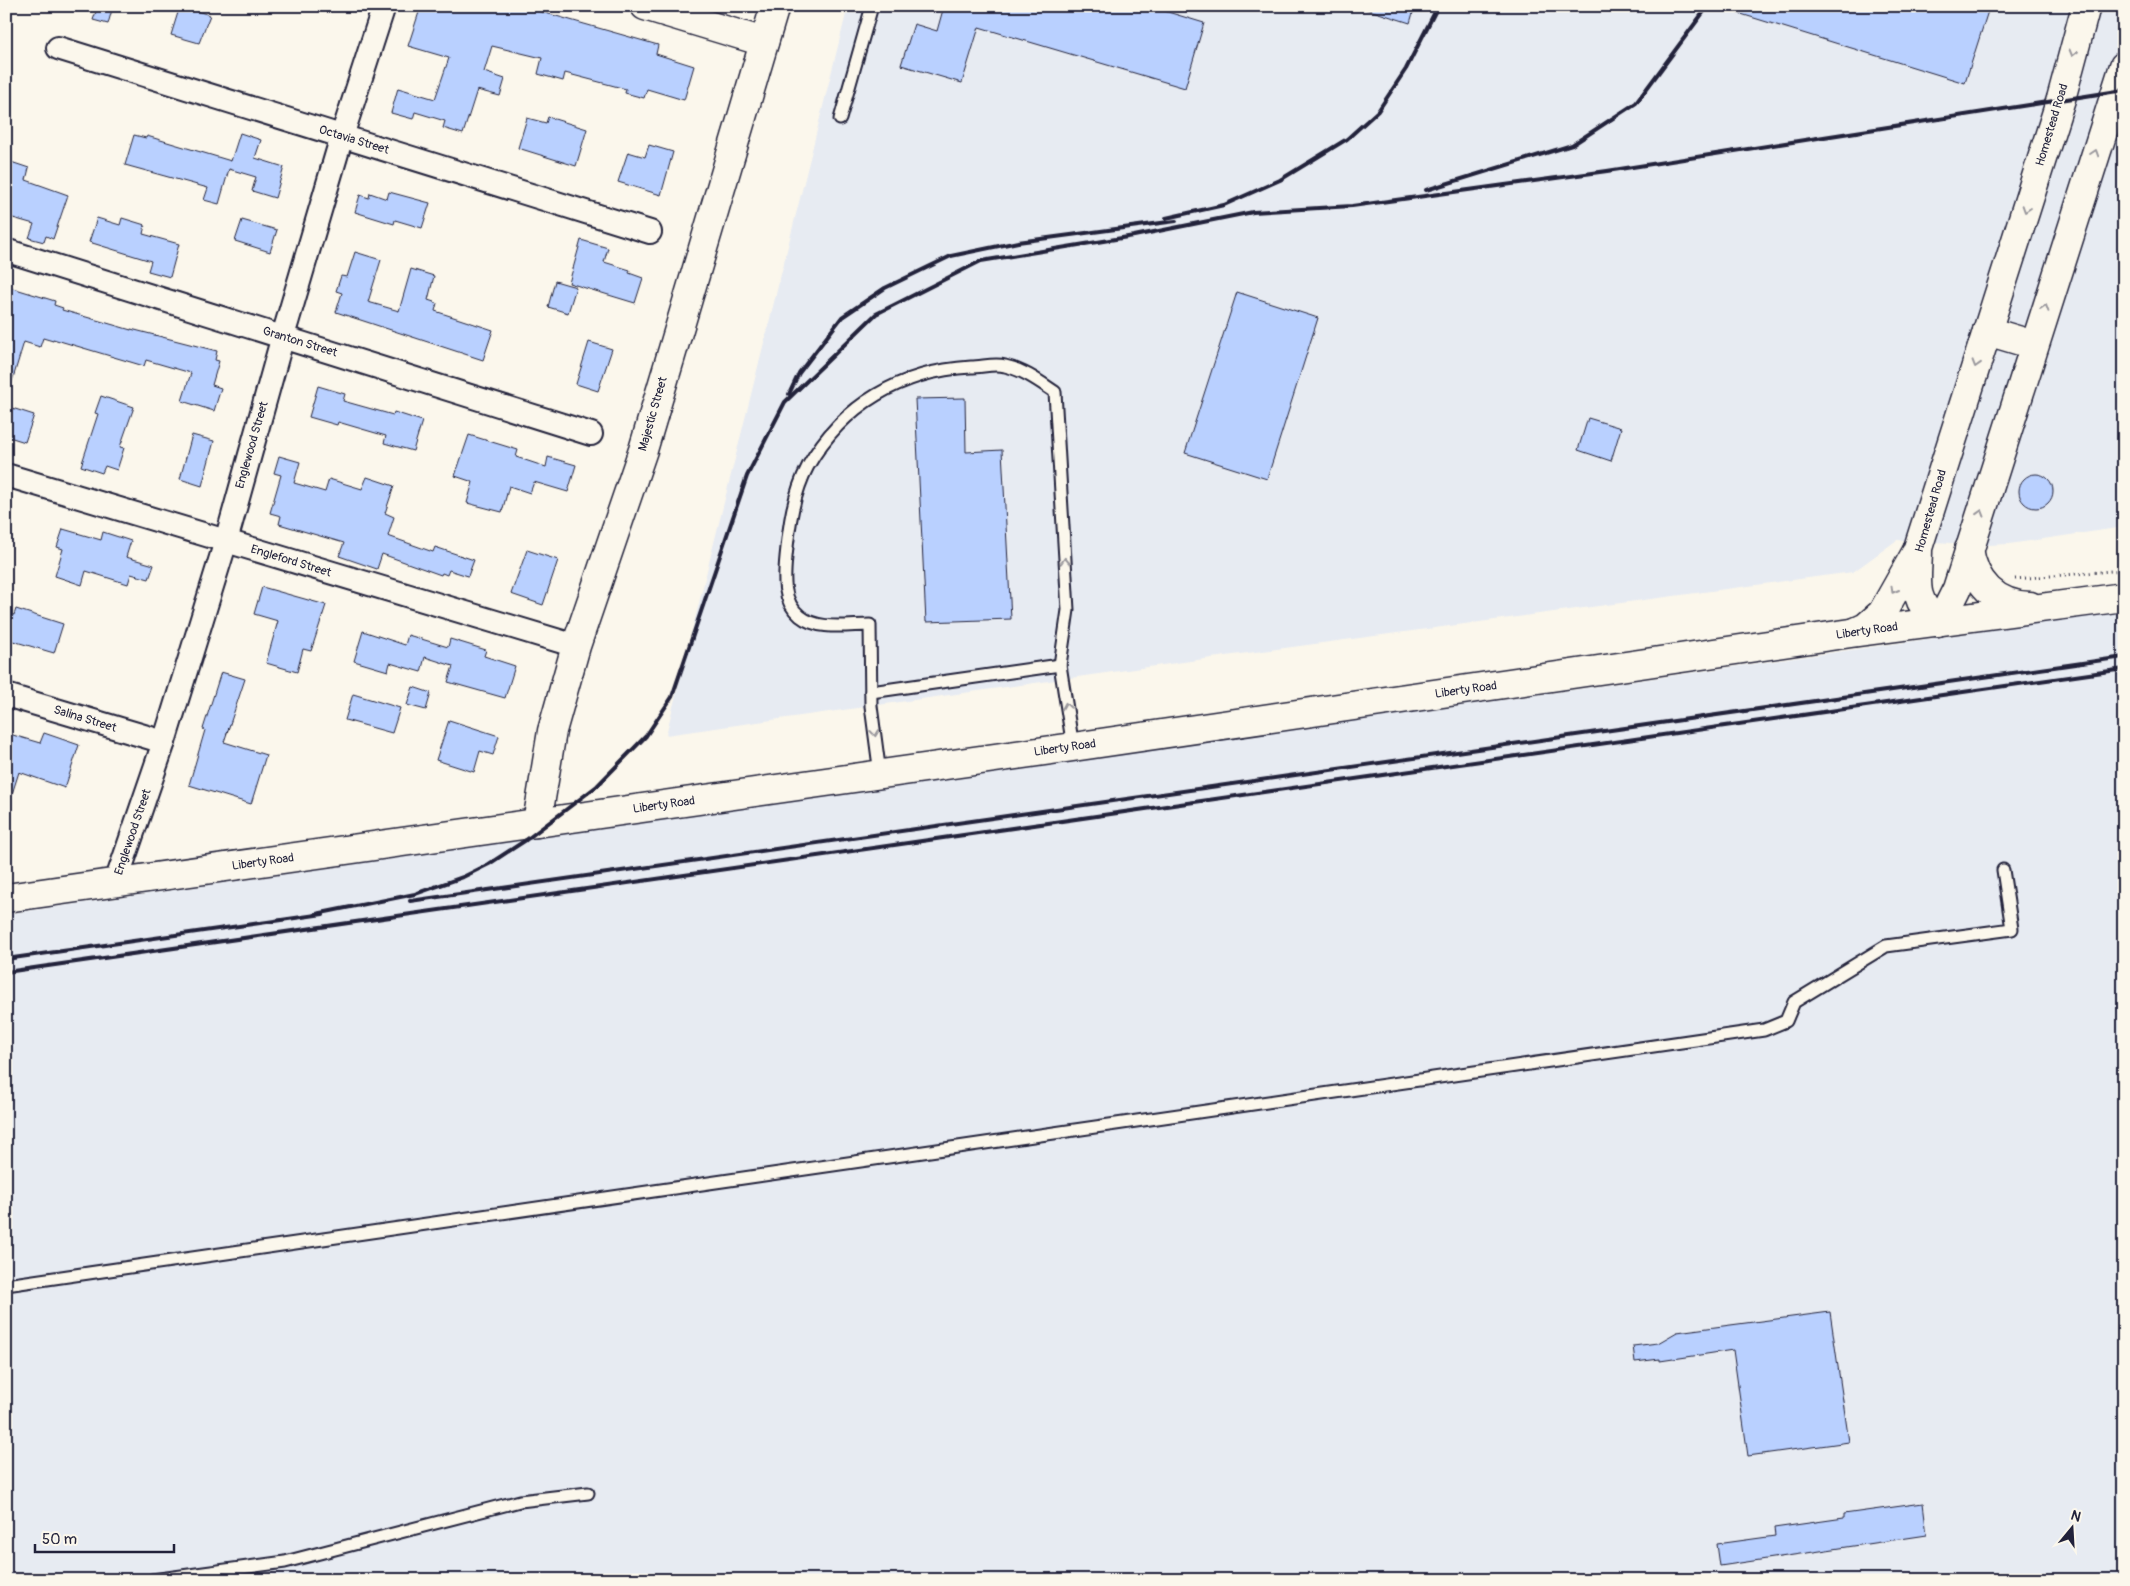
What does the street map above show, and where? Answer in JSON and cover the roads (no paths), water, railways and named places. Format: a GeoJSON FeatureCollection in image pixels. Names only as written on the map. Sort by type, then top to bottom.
{"type":"FeatureCollection","features":[{"type":"Feature","properties":{"kind":"main road"},"geometry":{"type":"LineString","coordinates":[[645,6],[764,42]]}},
{"type":"Feature","properties":{"kind":"main road","name":"Majestic Street"},"geometry":{"type":"LineString","coordinates":[[537,823],[552,731],[576,646],[643,450],[775,6]]}},
{"type":"Feature","properties":{"kind":"main road","name":"Homestead Road"},"geometry":{"type":"LineString","coordinates":[[1937,622],[1924,610],[1919,601],[1918,548],[2061,99],[2086,6]]}},
{"type":"Feature","properties":{"kind":"main road"},"geometry":{"type":"LineString","coordinates":[[1937,622],[1953,601],[2124,66]]}},
{"type":"Feature","properties":{"kind":"main road"},"geometry":{"type":"LineString","coordinates":[[1986,331],[2034,345]]}},
{"type":"Feature","properties":{"kind":"main road"},"geometry":{"type":"LineString","coordinates":[[1851,633],[1866,627],[1882,613],[1918,548]]}},
{"type":"Feature","properties":{"kind":"main road"},"geometry":{"type":"LineString","coordinates":[[1969,549],[1972,567],[1978,578],[1986,588],[1998,596],[2027,606],[2059,606]]}},
{"type":"Feature","properties":{"kind":"main road","name":"Liberty Road"},"geometry":{"type":"LineString","coordinates":[[6,898],[1073,747],[1851,633],[2124,597]]}},
{"type":"Feature","properties":{"kind":"street","name":"Englewood Street"},"geometry":{"type":"LineString","coordinates":[[116,882],[164,742],[226,541],[283,336],[342,136],[384,6]]}},
{"type":"Feature","properties":{"kind":"street","name":"Octavia Street"},"geometry":{"type":"LineString","coordinates":[[58,48],[650,232]]}},
{"type":"Feature","properties":{"kind":"street","name":"Granton Street"},"geometry":{"type":"LineString","coordinates":[[8,252],[283,336],[592,434]]}},
{"type":"Feature","properties":{"kind":"street","name":"Engleford Street"},"geometry":{"type":"LineString","coordinates":[[6,475],[576,646]]}},
{"type":"Feature","properties":{"kind":"street","name":"Salina Street"},"geometry":{"type":"LineString","coordinates":[[6,695],[164,742]]}},
{"type":"Feature","properties":{"kind":"lane"},"geometry":{"type":"LineString","coordinates":[[840,119],[872,6]]}},
{"type":"Feature","properties":{"kind":"lane"},"geometry":{"type":"LineString","coordinates":[[880,774],[871,692],[870,625],[818,626],[800,616],[788,602],[784,580],[789,517],[807,468],[827,436],[846,416],[902,381],[945,369],[1004,365],[1032,377],[1055,392],[1068,610],[1060,665],[1073,747]]}},
{"type":"Feature","properties":{"kind":"lane"},"geometry":{"type":"LineString","coordinates":[[871,692],[1060,665]]}},
{"type":"Feature","properties":{"kind":"lane"},"geometry":{"type":"LineString","coordinates":[[6,1285],[1764,1030],[1786,1021],[1794,1002],[1886,946],[2012,929],[2003,870]]}},
{"type":"Feature","properties":{"kind":"lane"},"geometry":{"type":"LineString","coordinates":[[152,1580],[234,1574],[520,1501],[588,1493]]}},
{"type":"Feature","properties":{"kind":"railway"},"geometry":{"type":"LineString","coordinates":[[1166,218],[1224,205],[1280,180],[1347,139],[1378,111],[1406,69],[1438,6]]}},
{"type":"Feature","properties":{"kind":"railway"},"geometry":{"type":"LineString","coordinates":[[1426,190],[1572,145],[1636,103],[1708,6]]}},
{"type":"Feature","properties":{"kind":"railway"},"geometry":{"type":"LineString","coordinates":[[316,914],[415,894],[463,877],[489,864],[526,840],[597,786],[646,736],[672,697],[747,476],[785,402],[876,314],[981,261],[1134,236],[1253,212],[1352,206],[1607,171],[2124,90]]}},
{"type":"Feature","properties":{"kind":"railway"},"geometry":{"type":"LineString","coordinates":[[789,394],[799,373],[842,317],[885,288],[951,256],[1018,242],[1176,221]]}},
{"type":"Feature","properties":{"kind":"railway"},"geometry":{"type":"LineString","coordinates":[[410,901],[2124,657]]}},
{"type":"Feature","properties":{"kind":"railway"},"geometry":{"type":"LineString","coordinates":[[6,972],[2124,669]]}},
{"type":"Feature","properties":{"kind":"railway"},"geometry":{"type":"LineString","coordinates":[[6,959],[323,914]]}}]}
